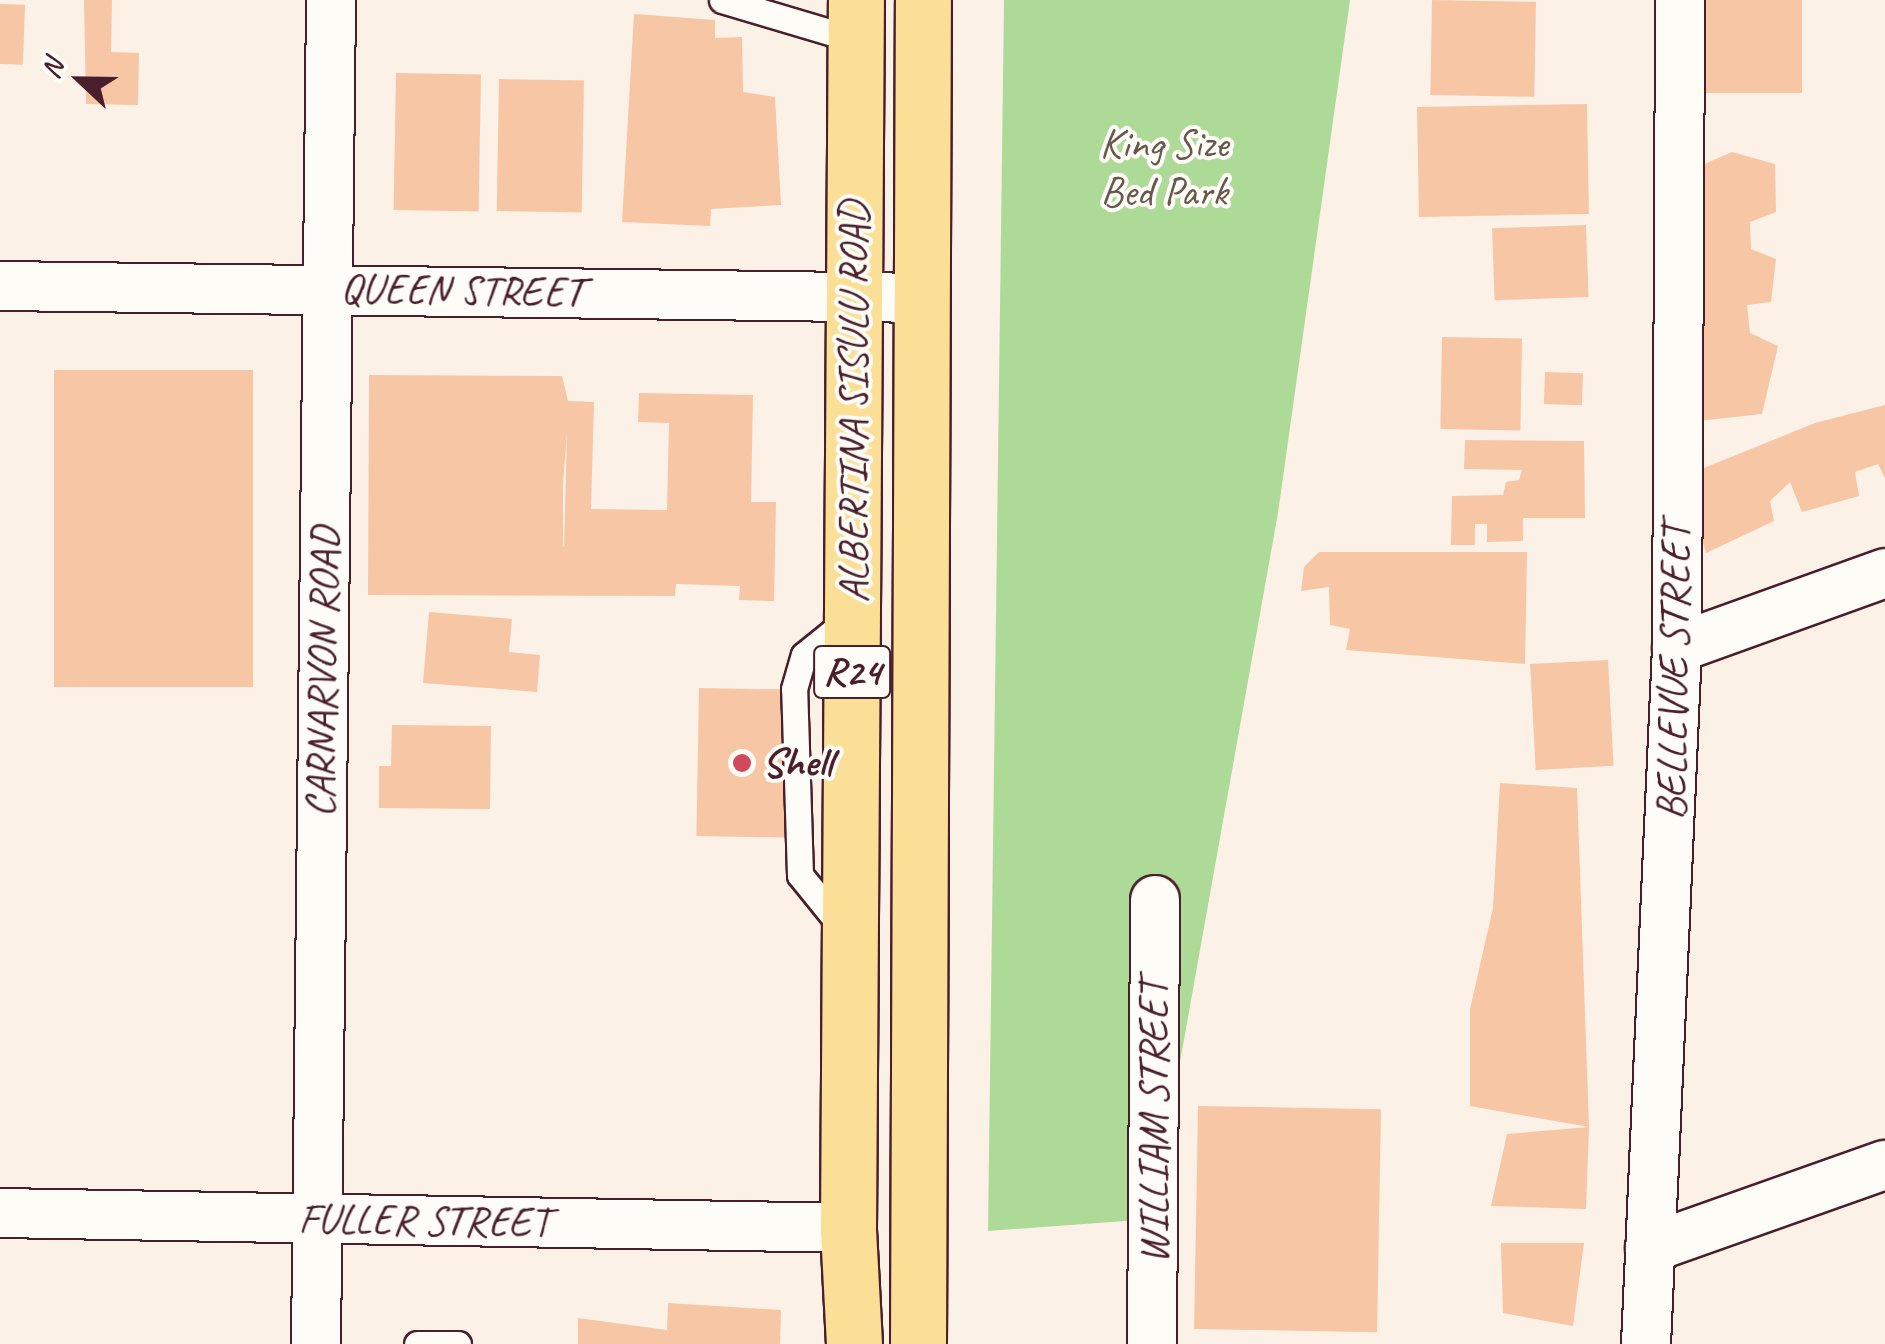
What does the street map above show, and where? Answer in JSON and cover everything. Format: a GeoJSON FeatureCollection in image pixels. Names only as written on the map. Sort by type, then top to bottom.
{"type":"FeatureCollection","features":[{"type":"Feature","properties":{"kind":"main road","name":"ALBERTINA SISULU ROAD"},"geometry":{"type":"LineString","coordinates":[[918,1344],[923,0]]}},
{"type":"Feature","properties":{"kind":"main road","name":"ALBERTINA SISULU ROAD"},"geometry":{"type":"LineString","coordinates":[[854,1344],[848,1228],[856,20]]}},
{"type":"Feature","properties":{"kind":"street","name":"CARNARVON ROAD"},"geometry":{"type":"LineString","coordinates":[[316,1344],[331,0]]}},
{"type":"Feature","properties":{"kind":"street","name":"BELLEVUE STREET"},"geometry":{"type":"LineString","coordinates":[[1646,1344],[1677,648],[1680,0]]}},
{"type":"Feature","properties":{"kind":"street","name":"QUEEN STREET"},"geometry":{"type":"LineString","coordinates":[[0,286],[923,298]]}},
{"type":"Feature","properties":{"kind":"street"},"geometry":{"type":"LineString","coordinates":[[1677,648],[1885,574]]}},
{"type":"Feature","properties":{"kind":"street","name":"WILLIAM STREET"},"geometry":{"type":"LineString","coordinates":[[1152,1344],[1154,900]]}},
{"type":"Feature","properties":{"kind":"street"},"geometry":{"type":"LineString","coordinates":[[1650,1248],[1885,1165]]}},
{"type":"Feature","properties":{"kind":"street","name":"FULLER STREET"},"geometry":{"type":"LineString","coordinates":[[0,1213],[848,1228]]}},
{"type":"Feature","properties":{"kind":"lane"},"geometry":{"type":"LineString","coordinates":[[722,0],[856,20]]}},
{"type":"Feature","properties":{"kind":"lane"},"geometry":{"type":"LineString","coordinates":[[416,1344],[458,1344]]}},
{"type":"Feature","properties":{"kind":"green space","name":"King Size Bed Park"},"geometry":{"type":"Polygon","coordinates":[[[1004,0],[1350,0],[1278,513],[1152,1219],[988,1231],[1004,0]]]}},
{"type":"Feature","properties":{"kind":"building"},"geometry":{"type":"Polygon","coordinates":[[[84,0],[112,0],[111,52],[139,53],[138,105],[86,104],[84,0]]]}},
{"type":"Feature","properties":{"kind":"building"},"geometry":{"type":"Polygon","coordinates":[[[1432,0],[1536,2],[1534,97],[1430,95],[1432,0]]]}},
{"type":"Feature","properties":{"kind":"building"},"geometry":{"type":"Polygon","coordinates":[[[1700,0],[1802,0],[1802,93],[1700,93],[1700,0]]]}},
{"type":"Feature","properties":{"kind":"building"},"geometry":{"type":"Polygon","coordinates":[[[0,4],[25,5],[23,65],[0,64],[0,4]]]}},
{"type":"Feature","properties":{"kind":"building"},"geometry":{"type":"Polygon","coordinates":[[[634,14],[715,20],[715,38],[742,37],[743,92],[775,97],[781,205],[711,209],[710,226],[622,222],[634,14]]]}},
{"type":"Feature","properties":{"kind":"building"},"geometry":{"type":"Polygon","coordinates":[[[396,73],[481,74],[479,211],[394,210],[396,73]]]}},
{"type":"Feature","properties":{"kind":"building"},"geometry":{"type":"Polygon","coordinates":[[[499,79],[584,80],[582,212],[497,211],[499,79]]]}},
{"type":"Feature","properties":{"kind":"building"},"geometry":{"type":"Polygon","coordinates":[[[1587,104],[1589,214],[1419,217],[1417,107],[1587,104]]]}},
{"type":"Feature","properties":{"kind":"building"},"geometry":{"type":"Polygon","coordinates":[[[1732,152],[1775,164],[1776,212],[1750,222],[1751,249],[1776,259],[1771,302],[1747,305],[1750,333],[1778,346],[1762,414],[1698,421],[1702,165],[1732,152]]]}},
{"type":"Feature","properties":{"kind":"building"},"geometry":{"type":"Polygon","coordinates":[[[1586,225],[1589,297],[1495,300],[1492,228],[1586,225]]]}},
{"type":"Feature","properties":{"kind":"building"},"geometry":{"type":"Polygon","coordinates":[[[1442,337],[1522,338],[1520,430],[1440,429],[1442,337]]]}},
{"type":"Feature","properties":{"kind":"building"},"geometry":{"type":"Polygon","coordinates":[[[54,370],[253,370],[253,687],[54,687],[54,370]]]}},
{"type":"Feature","properties":{"kind":"building"},"geometry":{"type":"Polygon","coordinates":[[[1545,372],[1583,373],[1582,405],[1544,404],[1545,372]]]}},
{"type":"Feature","properties":{"kind":"building"},"geometry":{"type":"Polygon","coordinates":[[[369,375],[562,376],[568,401],[594,402],[591,509],[667,510],[669,423],[638,422],[639,393],[753,395],[751,502],[776,502],[774,601],[739,600],[740,586],[676,584],[675,596],[368,595],[369,375]],[[567,433],[563,483],[564,547],[567,433]]]}},
{"type":"Feature","properties":{"kind":"building"},"geometry":{"type":"Polygon","coordinates":[[[1885,405],[1885,478],[1878,464],[1855,472],[1859,496],[1802,512],[1790,482],[1770,501],[1774,521],[1706,553],[1684,476],[1815,423],[1885,405]]]}},
{"type":"Feature","properties":{"kind":"building"},"geometry":{"type":"Polygon","coordinates":[[[1465,440],[1584,441],[1585,518],[1523,518],[1523,541],[1487,542],[1487,524],[1475,524],[1475,545],[1451,545],[1452,496],[1503,495],[1506,482],[1519,480],[1522,470],[1464,469],[1465,440]]]}},
{"type":"Feature","properties":{"kind":"building"},"geometry":{"type":"Polygon","coordinates":[[[1319,552],[1527,552],[1525,664],[1346,650],[1350,629],[1330,625],[1329,587],[1301,591],[1304,567],[1319,552]]]}},
{"type":"Feature","properties":{"kind":"building"},"geometry":{"type":"Polygon","coordinates":[[[429,612],[512,619],[509,652],[540,655],[537,692],[423,683],[429,612]]]}},
{"type":"Feature","properties":{"kind":"building"},"geometry":{"type":"Polygon","coordinates":[[[1608,660],[1614,766],[1536,770],[1530,664],[1608,660]]]}},
{"type":"Feature","properties":{"kind":"building"},"geometry":{"type":"Polygon","coordinates":[[[699,688],[790,690],[787,838],[696,836],[699,688]]]}},
{"type":"Feature","properties":{"kind":"building"},"geometry":{"type":"Polygon","coordinates":[[[392,725],[491,726],[490,809],[379,808],[379,766],[391,766],[392,725]]]}},
{"type":"Feature","properties":{"kind":"building"},"geometry":{"type":"Polygon","coordinates":[[[1500,783],[1577,788],[1589,1127],[1470,1106],[1470,1009],[1493,908],[1500,783]]]}},
{"type":"Feature","properties":{"kind":"building"},"geometry":{"type":"Polygon","coordinates":[[[1198,1106],[1381,1109],[1377,1332],[1194,1329],[1198,1106]]]}},
{"type":"Feature","properties":{"kind":"building"},"geometry":{"type":"Polygon","coordinates":[[[1589,1127],[1586,1209],[1491,1206],[1507,1134],[1589,1127]]]}},
{"type":"Feature","properties":{"kind":"building"},"geometry":{"type":"Polygon","coordinates":[[[1501,1243],[1584,1243],[1573,1326],[1503,1313],[1501,1243]]]}},
{"type":"Feature","properties":{"kind":"building"},"geometry":{"type":"Polygon","coordinates":[[[668,1303],[781,1310],[780,1344],[578,1344],[578,1318],[667,1330],[668,1303]]]}},
{"type":"Feature","properties":{"kind":"place","name":"Shell"},"geometry":{"type":"Point","coordinates":[742,763]}}]}
